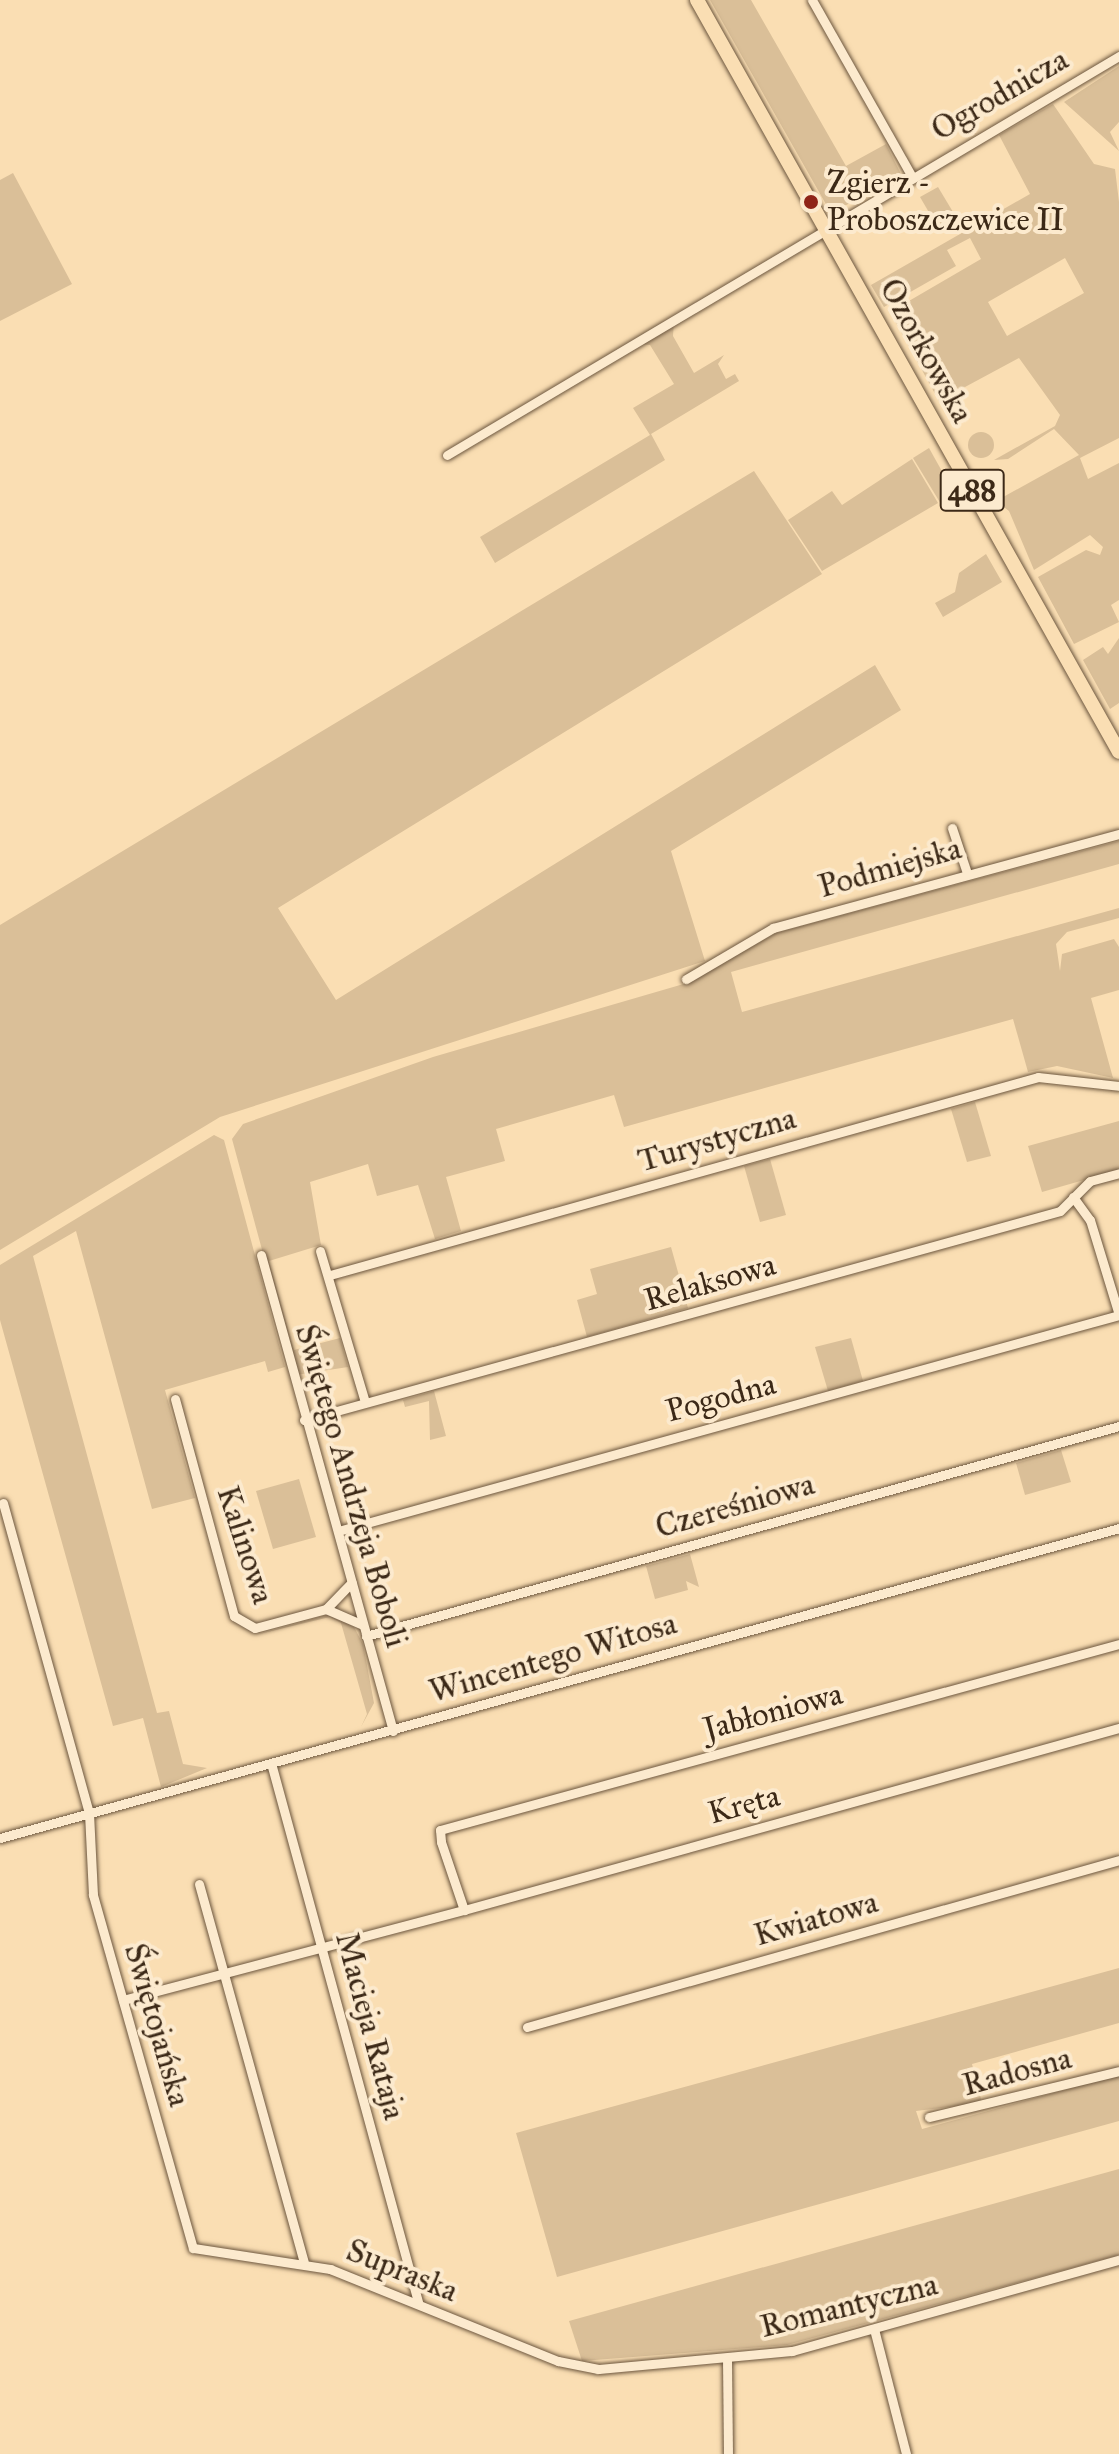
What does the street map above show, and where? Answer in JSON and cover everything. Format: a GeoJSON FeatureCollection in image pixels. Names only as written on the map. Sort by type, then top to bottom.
{"type":"FeatureCollection","features":[{"type":"Feature","properties":{"kind":"main road","name":"488"},"geometry":{"type":"LineString","coordinates":[[697,0],[825,228]]}},
{"type":"Feature","properties":{"kind":"main road","name":"Ozorkowska"},"geometry":{"type":"LineString","coordinates":[[825,228],[1119,752]]}},
{"type":"Feature","properties":{"kind":"street"},"geometry":{"type":"LineString","coordinates":[[812,0],[912,177]]}},
{"type":"Feature","properties":{"kind":"street","name":"Ogrodnicza"},"geometry":{"type":"LineString","coordinates":[[447,455],[1119,56]]}},
{"type":"Feature","properties":{"kind":"street"},"geometry":{"type":"LineString","coordinates":[[952,828],[967,873]]}},
{"type":"Feature","properties":{"kind":"street","name":"Podmiejska"},"geometry":{"type":"LineString","coordinates":[[686,979],[773,928],[1119,834]]}},
{"type":"Feature","properties":{"kind":"street","name":"Turystyczna"},"geometry":{"type":"LineString","coordinates":[[330,1275],[1038,1077],[1119,1086]]}},
{"type":"Feature","properties":{"kind":"street","name":"Relaksowa"},"geometry":{"type":"LineString","coordinates":[[304,1420],[1060,1211],[1090,1181],[1119,1173]]}},
{"type":"Feature","properties":{"kind":"street"},"geometry":{"type":"LineString","coordinates":[[1073,1197],[1090,1220],[1119,1315]]}},
{"type":"Feature","properties":{"kind":"street"},"geometry":{"type":"LineString","coordinates":[[320,1251],[330,1275],[365,1402]]}},
{"type":"Feature","properties":{"kind":"street","name":"Świętego Andrzeja Boboli"},"geometry":{"type":"LineString","coordinates":[[261,1255],[304,1420],[393,1731]]}},
{"type":"Feature","properties":{"kind":"street","name":"Pogodna"},"geometry":{"type":"LineString","coordinates":[[338,1531],[1119,1315]]}},
{"type":"Feature","properties":{"kind":"street","name":"Kalinowa"},"geometry":{"type":"LineString","coordinates":[[175,1399],[234,1616],[255,1628],[326,1609],[352,1582]]}},
{"type":"Feature","properties":{"kind":"street","name":"Czereśniowa"},"geometry":{"type":"LineString","coordinates":[[366,1636],[1119,1426]]}},
{"type":"Feature","properties":{"kind":"street","name":"Świętojańska"},"geometry":{"type":"LineString","coordinates":[[3,1503],[89,1813],[93,1895],[193,2248]]}},
{"type":"Feature","properties":{"kind":"street","name":"Wincentego Witosa"},"geometry":{"type":"LineString","coordinates":[[0,1838],[1119,1528]]}},
{"type":"Feature","properties":{"kind":"street","name":"Kalinowa"},"geometry":{"type":"LineString","coordinates":[[326,1609],[363,1625]]}},
{"type":"Feature","properties":{"kind":"street","name":"Jabłoniowa"},"geometry":{"type":"LineString","coordinates":[[464,1910],[440,1830],[1119,1644]]}},
{"type":"Feature","properties":{"kind":"street","name":"Kręta"},"geometry":{"type":"LineString","coordinates":[[123,2000],[323,1949],[1119,1728]]}},
{"type":"Feature","properties":{"kind":"street","name":"Macieja Rataja"},"geometry":{"type":"LineString","coordinates":[[271,1763],[418,2302]]}},
{"type":"Feature","properties":{"kind":"street","name":"Kwiatowa"},"geometry":{"type":"LineString","coordinates":[[527,2027],[1119,1860]]}},
{"type":"Feature","properties":{"kind":"street"},"geometry":{"type":"LineString","coordinates":[[199,1884],[304,2262]]}},
{"type":"Feature","properties":{"kind":"street","name":"Radosna"},"geometry":{"type":"LineString","coordinates":[[929,2117],[1119,2071]]}},
{"type":"Feature","properties":{"kind":"street","name":"Supraska"},"geometry":{"type":"LineString","coordinates":[[193,2248],[304,2262],[418,2302],[585,2368]]}},
{"type":"Feature","properties":{"kind":"street","name":"Romantyczna"},"geometry":{"type":"LineString","coordinates":[[585,2368],[727,2359],[874,2329],[1119,2260]]}},
{"type":"Feature","properties":{"kind":"street"},"geometry":{"type":"LineString","coordinates":[[874,2329],[906,2454]]}},
{"type":"Feature","properties":{"kind":"street"},"geometry":{"type":"LineString","coordinates":[[727,2359],[728,2454]]}},
{"type":"Feature","properties":{"kind":"shaded area"},"geometry":{"type":"Polygon","coordinates":[[[710,0],[751,0],[846,166],[886,144],[902,176],[831,213],[710,0]]]}},
{"type":"Feature","properties":{"kind":"shaded area"},"geometry":{"type":"Polygon","coordinates":[[[1119,66],[1119,122],[1110,132],[1119,151],[1064,102],[1119,66]]]}},
{"type":"Feature","properties":{"kind":"shaded area"},"geometry":{"type":"Polygon","coordinates":[[[1053,104],[1094,164],[1115,169],[1119,202],[1119,438],[1080,458],[1088,479],[1119,463],[1119,600],[1111,605],[1119,622],[1074,644],[1038,577],[1086,550],[1100,555],[1103,547],[1090,535],[1034,570],[1009,511],[996,501],[1079,455],[1054,429],[1008,459],[994,460],[1055,426],[1060,415],[1019,358],[939,401],[890,312],[981,259],[970,238],[947,250],[956,266],[884,307],[871,285],[1030,194],[999,135],[1053,104]],[[1065,258],[988,302],[1007,336],[1084,293],[1065,258]]]}},
{"type":"Feature","properties":{"kind":"shaded area"},"geometry":{"type":"Polygon","coordinates":[[[13,173],[72,284],[0,321],[0,180],[13,173]]]}},
{"type":"Feature","properties":{"kind":"shaded area"},"geometry":{"type":"Polygon","coordinates":[[[938,187],[959,222],[941,233],[920,197],[938,187]]]}},
{"type":"Feature","properties":{"kind":"shaded area"},"geometry":{"type":"Polygon","coordinates":[[[674,322],[673,336],[694,373],[724,355],[718,364],[726,379],[735,374],[739,381],[651,434],[665,460],[495,563],[480,537],[650,435],[633,408],[674,384],[650,345],[638,344],[674,322]]]}},
{"type":"Feature","properties":{"kind":"shaded area"},"geometry":{"type":"Polygon","coordinates":[[[981,432],[990,436],[994,445],[990,454],[981,458],[972,454],[968,445],[972,436],[981,432]]]}},
{"type":"Feature","properties":{"kind":"shaded area"},"geometry":{"type":"Polygon","coordinates":[[[929,448],[958,500],[944,509],[913,458],[929,448]]]}},
{"type":"Feature","properties":{"kind":"shaded area"},"geometry":{"type":"Polygon","coordinates":[[[912,459],[938,503],[822,571],[788,520],[832,491],[842,505],[912,459]]]}},
{"type":"Feature","properties":{"kind":"shaded area"},"geometry":{"type":"Polygon","coordinates":[[[754,471],[822,574],[278,908],[336,1000],[875,665],[901,710],[671,851],[705,961],[220,1117],[0,1250],[0,925],[754,471]]]}},
{"type":"Feature","properties":{"kind":"shaded area"},"geometry":{"type":"Polygon","coordinates":[[[986,554],[1002,582],[943,617],[935,603],[955,592],[959,573],[986,554]]]}},
{"type":"Feature","properties":{"kind":"shaded area"},"geometry":{"type":"Polygon","coordinates":[[[1119,638],[1119,703],[1110,709],[1083,660],[1103,647],[1108,654],[1119,638]]]}},
{"type":"Feature","properties":{"kind":"shaded area"},"geometry":{"type":"Polygon","coordinates":[[[1119,841],[1119,864],[731,972],[742,1012],[1119,908],[1119,918],[1067,932],[1056,944],[1060,971],[1062,954],[1114,939],[1119,947],[1119,990],[1091,998],[1113,1078],[1057,1066],[1028,1072],[1013,1019],[624,1127],[614,1095],[496,1129],[505,1161],[446,1177],[461,1231],[435,1239],[418,1185],[377,1196],[368,1164],[310,1182],[321,1245],[269,1261],[294,1350],[340,1338],[348,1367],[296,1375],[232,1139],[243,1124],[433,1057],[687,983],[776,933],[1119,841]]]}},
{"type":"Feature","properties":{"kind":"shaded area"},"geometry":{"type":"Polygon","coordinates":[[[975,1102],[991,1156],[967,1162],[951,1109],[975,1102]]]}},
{"type":"Feature","properties":{"kind":"shaded area"},"geometry":{"type":"Polygon","coordinates":[[[1119,1121],[1119,1170],[1042,1192],[1028,1146],[1119,1121]]]}},
{"type":"Feature","properties":{"kind":"shaded area"},"geometry":{"type":"Polygon","coordinates":[[[214,1135],[224,1140],[285,1367],[268,1372],[265,1361],[165,1390],[195,1498],[152,1509],[76,1231],[33,1256],[157,1713],[169,1711],[183,1764],[207,1768],[161,1787],[143,1718],[113,1726],[0,1320],[0,1265],[214,1135]]]}},
{"type":"Feature","properties":{"kind":"shaded area"},"geometry":{"type":"Polygon","coordinates":[[[770,1159],[786,1215],[760,1222],[744,1166],[770,1159]]]}},
{"type":"Feature","properties":{"kind":"shaded area"},"geometry":{"type":"Polygon","coordinates":[[[671,1247],[688,1308],[587,1337],[577,1300],[597,1294],[590,1269],[671,1247]]]}},
{"type":"Feature","properties":{"kind":"shaded area"},"geometry":{"type":"Polygon","coordinates":[[[851,1338],[863,1381],[828,1391],[815,1347],[851,1338]]]}},
{"type":"Feature","properties":{"kind":"shaded area"},"geometry":{"type":"Polygon","coordinates":[[[434,1391],[446,1436],[430,1440],[429,1401],[405,1407],[403,1400],[434,1391]]]}},
{"type":"Feature","properties":{"kind":"shaded area"},"geometry":{"type":"Polygon","coordinates":[[[1061,1450],[1071,1482],[1025,1495],[1016,1463],[1061,1450]]]}},
{"type":"Feature","properties":{"kind":"shaded area"},"geometry":{"type":"Polygon","coordinates":[[[299,1479],[316,1537],[273,1549],[256,1491],[299,1479]]]}},
{"type":"Feature","properties":{"kind":"shaded area"},"geometry":{"type":"Polygon","coordinates":[[[690,1554],[699,1587],[686,1581],[688,1590],[655,1599],[646,1566],[690,1554]]]}},
{"type":"Feature","properties":{"kind":"shaded area"},"geometry":{"type":"Polygon","coordinates":[[[330,1614],[354,1627],[363,1644],[374,1703],[361,1727],[367,1714],[341,1623],[330,1617],[259,1634],[330,1614]]]}},
{"type":"Feature","properties":{"kind":"shaded area"},"geometry":{"type":"Polygon","coordinates":[[[1119,1968],[1119,2023],[972,2064],[982,2103],[916,2111],[922,2129],[1119,2075],[1119,2121],[557,2277],[516,2133],[1119,1968]]]}},
{"type":"Feature","properties":{"kind":"shaded area"},"geometry":{"type":"Polygon","coordinates":[[[1119,2169],[1119,2255],[787,2345],[582,2361],[569,2321],[1119,2169]]]}},
{"type":"Feature","properties":{"kind":"place","name":"Zgierz - Proboszczewice II"},"geometry":{"type":"Point","coordinates":[811,202]}}]}
